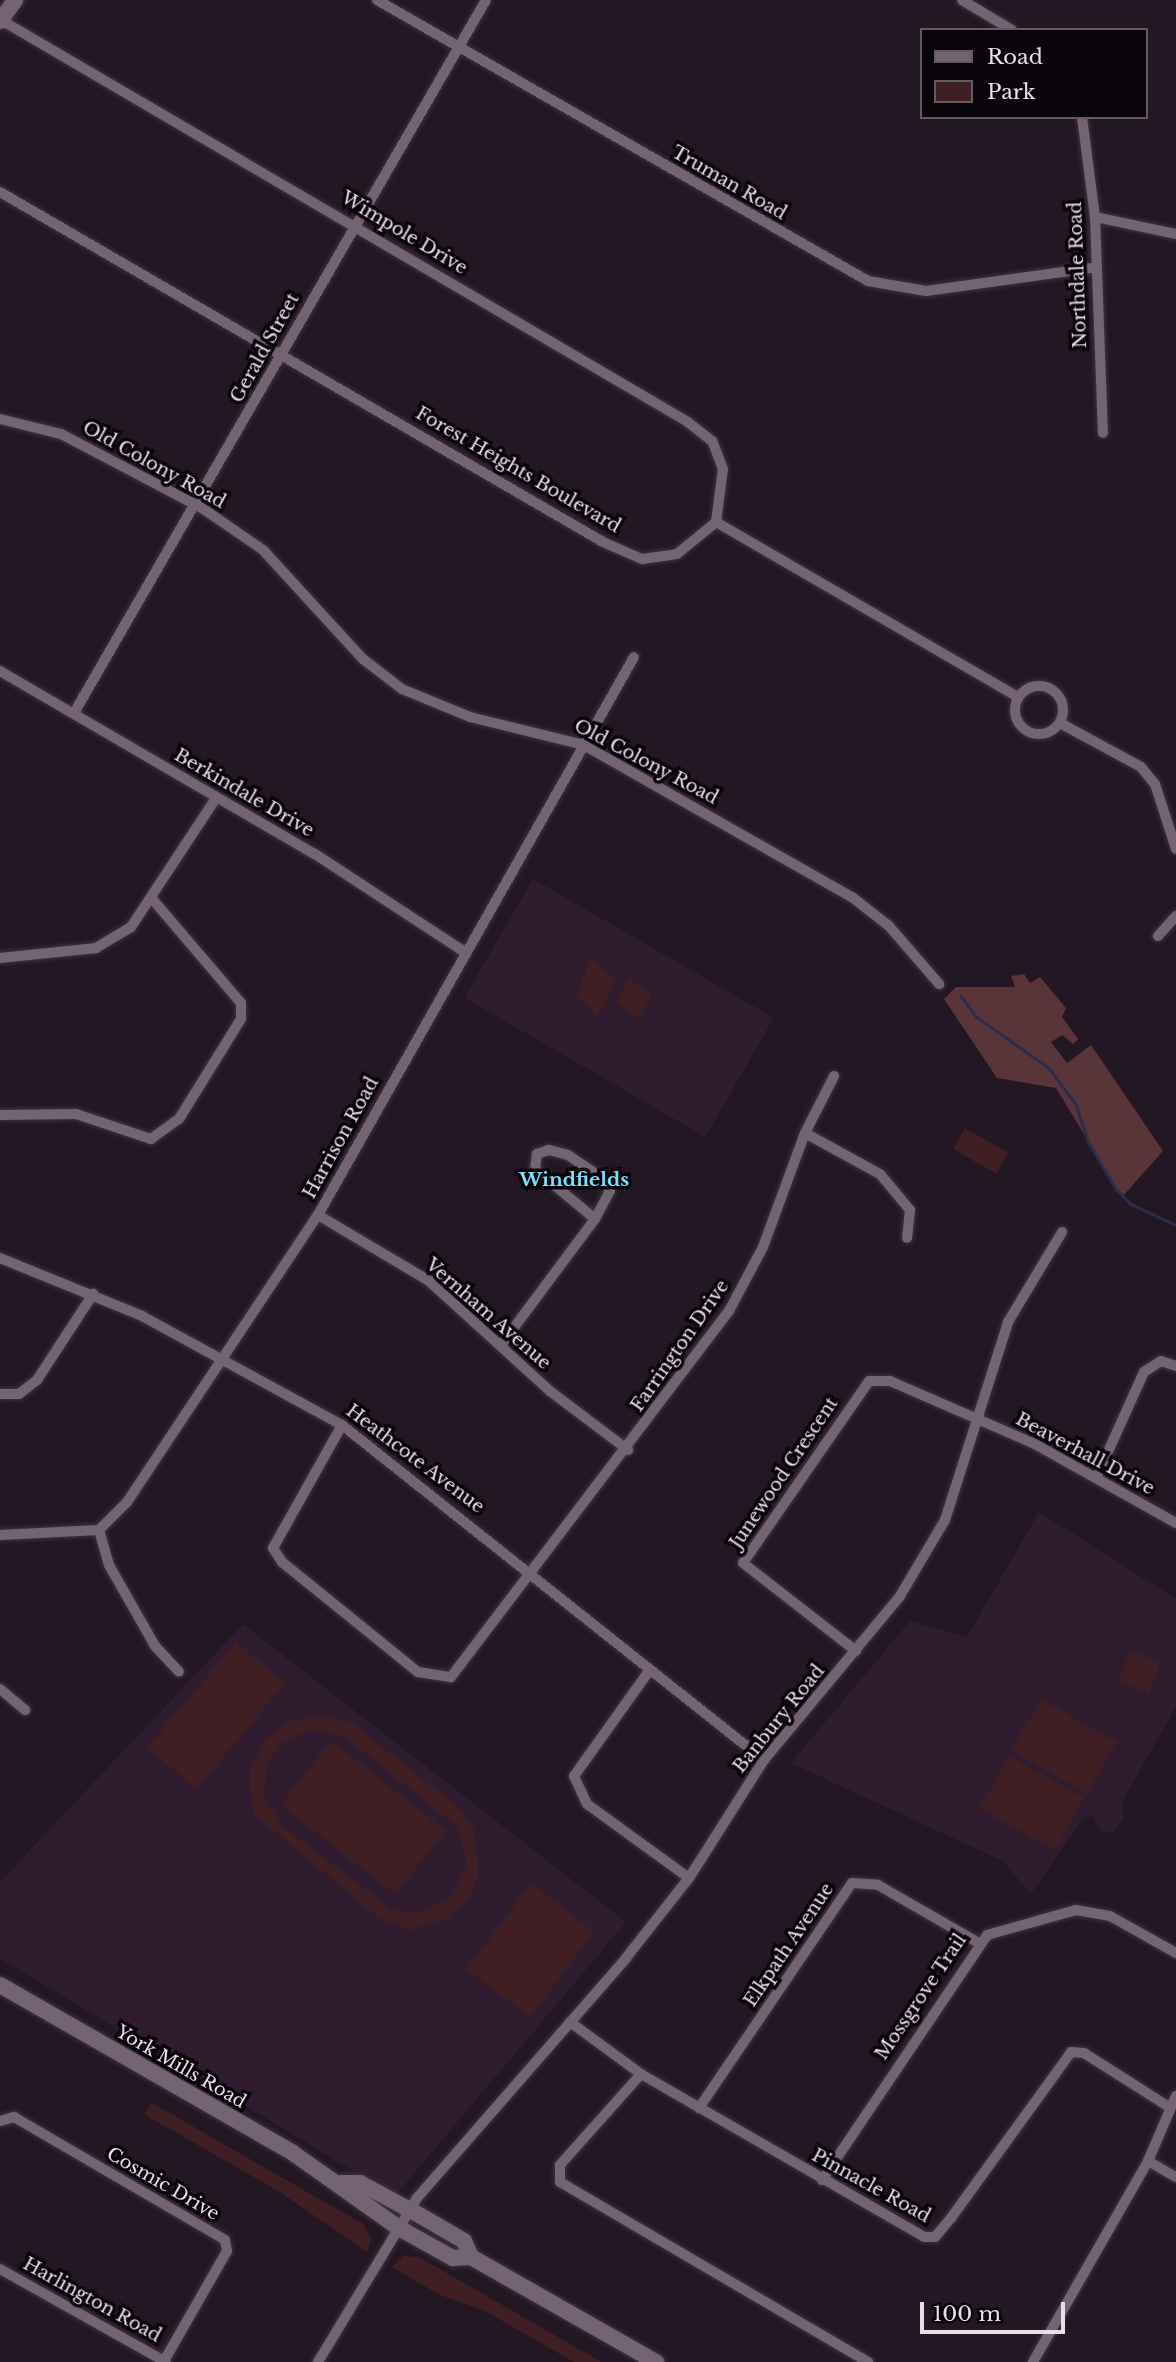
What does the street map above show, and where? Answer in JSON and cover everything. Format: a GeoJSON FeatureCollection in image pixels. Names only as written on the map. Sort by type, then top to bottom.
{"type":"FeatureCollection","features":[{"type":"Feature","properties":{"kind":"main road"},"geometry":{"type":"LineString","coordinates":[[0,21],[15,0]]}},
{"type":"Feature","properties":{"kind":"main road","name":"York Mills Road"},"geometry":{"type":"LineString","coordinates":[[0,1985],[341,2183],[350,2198],[399,2228],[453,2258],[471,2257],[656,2362]]}},
{"type":"Feature","properties":{"kind":"main road","name":"York Mills Road"},"geometry":{"type":"LineString","coordinates":[[341,2183],[360,2183],[464,2241],[471,2257]]}},
{"type":"Feature","properties":{"kind":"street","name":"Truman Road"},"geometry":{"type":"LineString","coordinates":[[377,0],[868,281],[926,291],[1092,268]]}},
{"type":"Feature","properties":{"kind":"street","name":"Gerald Street"},"geometry":{"type":"LineString","coordinates":[[74,713],[197,505],[486,0]]}},
{"type":"Feature","properties":{"kind":"street"},"geometry":{"type":"LineString","coordinates":[[962,0],[1010,28]]}},
{"type":"Feature","properties":{"kind":"street","name":"Wimpole Drive"},"geometry":{"type":"LineString","coordinates":[[0,21],[355,225],[712,440],[723,469],[716,522]]}},
{"type":"Feature","properties":{"kind":"street","name":"Northdale Road"},"geometry":{"type":"LineString","coordinates":[[1082,119],[1095,217],[1092,268],[1103,433]]}},
{"type":"Feature","properties":{"kind":"street","name":"Forest Heights Boulevard"},"geometry":{"type":"LineString","coordinates":[[0,192],[642,559],[677,554],[716,522]]}},
{"type":"Feature","properties":{"kind":"street"},"geometry":{"type":"LineString","coordinates":[[1095,217],[1176,234]]}},
{"type":"Feature","properties":{"kind":"street","name":"Old Colony Road"},"geometry":{"type":"LineString","coordinates":[[0,419],[61,434],[197,505],[263,550],[363,659],[402,689],[470,717],[584,744],[852,897],[889,926],[939,984]]}},
{"type":"Feature","properties":{"kind":"street"},"geometry":{"type":"LineString","coordinates":[[716,522],[1018,698]]}},
{"type":"Feature","properties":{"kind":"street","name":"Harrison Road"},"geometry":{"type":"LineString","coordinates":[[99,1530],[127,1503],[318,1215],[634,657]]}},
{"type":"Feature","properties":{"kind":"street","name":"Berkindale Drive"},"geometry":{"type":"LineString","coordinates":[[0,671],[74,713],[465,952]]}},
{"type":"Feature","properties":{"kind":"street"},"geometry":{"type":"LineString","coordinates":[[1031,686],[1052,688],[1063,702],[1060,723],[1048,732],[1027,731],[1017,720],[1018,698],[1031,686]]}},
{"type":"Feature","properties":{"kind":"street"},"geometry":{"type":"LineString","coordinates":[[1060,723],[1142,767],[1155,783],[1176,849]]}},
{"type":"Feature","properties":{"kind":"street"},"geometry":{"type":"LineString","coordinates":[[0,958],[96,948],[131,927],[154,901],[216,799]]}},
{"type":"Feature","properties":{"kind":"street"},"geometry":{"type":"LineString","coordinates":[[0,1115],[76,1114],[151,1139],[179,1119],[241,1019],[241,1003],[154,901]]}},
{"type":"Feature","properties":{"kind":"street"},"geometry":{"type":"LineString","coordinates":[[1158,936],[1176,916]]}},
{"type":"Feature","properties":{"kind":"street","name":"Farrington Drive"},"geometry":{"type":"LineString","coordinates":[[342,1425],[273,1548],[282,1562],[418,1672],[451,1677],[628,1450],[729,1311],[763,1247],[805,1133],[834,1076]]}},
{"type":"Feature","properties":{"kind":"street"},"geometry":{"type":"LineString","coordinates":[[805,1133],[880,1174],[910,1210],[907,1238]]}},
{"type":"Feature","properties":{"kind":"street"},"geometry":{"type":"LineString","coordinates":[[500,1345],[595,1219],[610,1192],[605,1180],[568,1155],[549,1150],[537,1154],[535,1169],[595,1219]]}},
{"type":"Feature","properties":{"kind":"street","name":"Vernham Avenue"},"geometry":{"type":"LineString","coordinates":[[318,1215],[429,1281],[500,1345],[628,1450]]}},
{"type":"Feature","properties":{"kind":"street","name":"Banbury Road"},"geometry":{"type":"LineString","coordinates":[[318,2362],[409,2210],[689,1878],[764,1760],[900,1596],[945,1520],[1009,1322],[1062,1233]]}},
{"type":"Feature","properties":{"kind":"street","name":"Heathcote Avenue"},"geometry":{"type":"LineString","coordinates":[[0,1258],[93,1294],[222,1357],[342,1425],[764,1760]]}},
{"type":"Feature","properties":{"kind":"street"},"geometry":{"type":"LineString","coordinates":[[0,1394],[19,1394],[37,1380],[93,1294]]}},
{"type":"Feature","properties":{"kind":"street"},"geometry":{"type":"LineString","coordinates":[[1097,1476],[1144,1373],[1161,1361],[1176,1366]]}},
{"type":"Feature","properties":{"kind":"street","name":"Junewood Crescent"},"geometry":{"type":"LineString","coordinates":[[856,1651],[743,1563],[869,1381],[890,1381],[976,1420]]}},
{"type":"Feature","properties":{"kind":"street","name":"Beaverhall Drive"},"geometry":{"type":"LineString","coordinates":[[976,1420],[1097,1476],[1176,1523]]}},
{"type":"Feature","properties":{"kind":"street"},"geometry":{"type":"LineString","coordinates":[[0,1535],[99,1530],[109,1565],[155,1646],[179,1672]]}},
{"type":"Feature","properties":{"kind":"street"},"geometry":{"type":"LineString","coordinates":[[649,1671],[574,1776],[587,1804],[689,1878]]}},
{"type":"Feature","properties":{"kind":"street"},"geometry":{"type":"LineString","coordinates":[[0,1689],[25,1710]]}},
{"type":"Feature","properties":{"kind":"street","name":"Elkpath Avenue"},"geometry":{"type":"LineString","coordinates":[[699,2108],[852,1883],[878,1885],[976,1942]]}},
{"type":"Feature","properties":{"kind":"street","name":"Mossgrove Trail"},"geometry":{"type":"LineString","coordinates":[[822,2179],[976,1942],[1031,1918],[1076,1910],[1110,1916],[1176,1953]]}},
{"type":"Feature","properties":{"kind":"street","name":"Pinnacle Road"},"geometry":{"type":"LineString","coordinates":[[570,2022],[641,2074],[822,2179],[935,2237],[1071,2052],[1084,2053],[1169,2107]]}},
{"type":"Feature","properties":{"kind":"street"},"geometry":{"type":"LineString","coordinates":[[641,2074],[560,2165],[560,2182],[868,2362]]}},
{"type":"Feature","properties":{"kind":"street"},"geometry":{"type":"LineString","coordinates":[[1032,2362],[1148,2161],[1176,2096]]}},
{"type":"Feature","properties":{"kind":"street","name":"Cosmic Drive"},"geometry":{"type":"LineString","coordinates":[[0,2121],[14,2117],[225,2240],[227,2251],[165,2361]]}},
{"type":"Feature","properties":{"kind":"street"},"geometry":{"type":"LineString","coordinates":[[1148,2161],[1176,2177]]}},
{"type":"Feature","properties":{"kind":"street","name":"Harlington Road"},"geometry":{"type":"LineString","coordinates":[[0,2269],[165,2361]]}},
{"type":"Feature","properties":{"kind":"shaded area"},"geometry":{"type":"Polygon","coordinates":[[[533,879],[774,1018],[705,1137],[464,998],[533,879]]]}},
{"type":"Feature","properties":{"kind":"shaded area"},"geometry":{"type":"Polygon","coordinates":[[[1024,974],[1030,983],[1040,977],[1066,1008],[1062,1017],[1078,1039],[1073,1044],[1062,1035],[1051,1042],[1067,1063],[1091,1045],[1163,1151],[1122,1197],[1056,1088],[997,1078],[944,999],[956,987],[1015,987],[1011,976],[1024,974]]]}},
{"type":"Feature","properties":{"kind":"shaded area"},"geometry":{"type":"Polygon","coordinates":[[[1039,1512],[1176,1599],[1176,1707],[1123,1800],[1123,1820],[1112,1833],[1101,1831],[1093,1816],[1083,1818],[1031,1894],[1003,1861],[791,1763],[910,1621],[967,1637],[1039,1512]]]}},
{"type":"Feature","properties":{"kind":"shaded area"},"geometry":{"type":"Polygon","coordinates":[[[243,1624],[626,1922],[395,2196],[0,1958],[0,1882],[243,1624]]]}},
{"type":"Feature","properties":{"kind":"green space"},"geometry":{"type":"Polygon","coordinates":[[[591,957],[617,981],[597,1016],[577,996],[591,957]]]}},
{"type":"Feature","properties":{"kind":"green space"},"geometry":{"type":"Polygon","coordinates":[[[629,979],[652,994],[640,1018],[617,1003],[629,979]]]}},
{"type":"Feature","properties":{"kind":"green space"},"geometry":{"type":"Polygon","coordinates":[[[965,1128],[1008,1153],[996,1174],[953,1149],[965,1128]]]}},
{"type":"Feature","properties":{"kind":"green space"},"geometry":{"type":"Polygon","coordinates":[[[236,1642],[285,1683],[196,1789],[147,1748],[236,1642]]]}},
{"type":"Feature","properties":{"kind":"green space"},"geometry":{"type":"Polygon","coordinates":[[[1131,1651],[1160,1663],[1149,1694],[1118,1679],[1131,1651]]]}},
{"type":"Feature","properties":{"kind":"green space"},"geometry":{"type":"Polygon","coordinates":[[[1041,1699],[1116,1742],[1087,1794],[1012,1750],[1041,1699]]]}},
{"type":"Feature","properties":{"kind":"green space"},"geometry":{"type":"Polygon","coordinates":[[[329,1716],[353,1724],[457,1806],[474,1829],[479,1873],[469,1898],[445,1919],[410,1930],[379,1918],[254,1814],[249,1774],[265,1740],[292,1720],[329,1716]],[[308,1730],[280,1744],[266,1767],[264,1795],[280,1824],[392,1910],[418,1913],[452,1896],[467,1865],[457,1827],[346,1737],[308,1730]]]}},
{"type":"Feature","properties":{"kind":"green space"},"geometry":{"type":"Polygon","coordinates":[[[331,1741],[445,1830],[395,1894],[281,1805],[331,1741]]]}},
{"type":"Feature","properties":{"kind":"green space"},"geometry":{"type":"Polygon","coordinates":[[[1009,1756],[1084,1798],[1055,1850],[980,1808],[1009,1756]]]}},
{"type":"Feature","properties":{"kind":"green space"},"geometry":{"type":"Polygon","coordinates":[[[531,1884],[594,1932],[530,2017],[467,1969],[531,1884]]]}},
{"type":"Feature","properties":{"kind":"green space"},"geometry":{"type":"Polygon","coordinates":[[[152,2103],[363,2224],[371,2237],[367,2252],[280,2192],[144,2114],[152,2103]]]}},
{"type":"Feature","properties":{"kind":"green space"},"geometry":{"type":"Polygon","coordinates":[[[403,2256],[419,2257],[601,2362],[574,2362],[485,2311],[438,2294],[392,2267],[403,2256]]]}},
{"type":"Feature","properties":{"kind":"waterway"},"geometry":{"type":"LineString","coordinates":[[961,996],[977,1017],[1049,1068],[1076,1104],[1088,1141],[1116,1189],[1131,1204],[1176,1225]]}},
{"type":"Feature","properties":{"kind":"district","name":"Windfields"},"geometry":{"type":"Point","coordinates":[574,1180]}}]}
